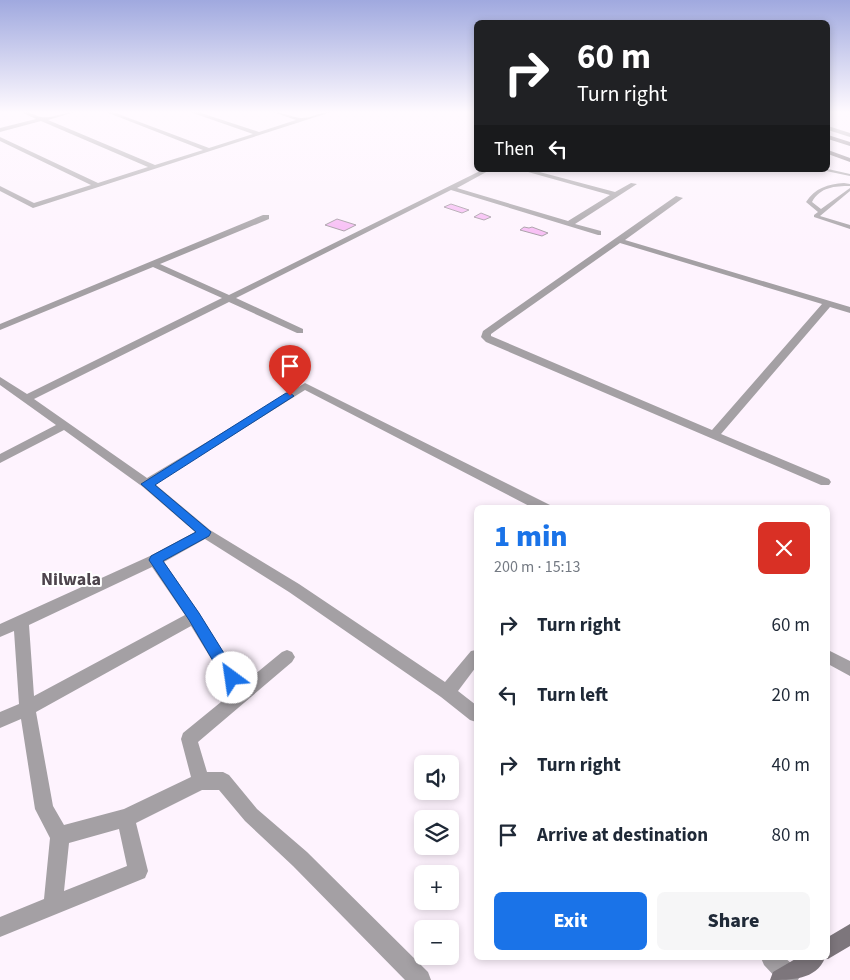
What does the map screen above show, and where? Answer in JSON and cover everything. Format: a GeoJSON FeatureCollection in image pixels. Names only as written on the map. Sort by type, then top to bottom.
{"type":"FeatureCollection","features":[{"type":"Feature","properties":{"kind":"main road"},"geometry":{"type":"LineString","coordinates":[[830,948],[850,934]]}},
{"type":"Feature","properties":{"kind":"main road"},"geometry":{"type":"LineString","coordinates":[[785,978],[812,960]]}},
{"type":"Feature","properties":{"kind":"street"},"geometry":{"type":"LineString","coordinates":[[38,158],[96,186]]}},
{"type":"Feature","properties":{"kind":"street"},"geometry":{"type":"LineString","coordinates":[[132,158],[154,167]]}},
{"type":"Feature","properties":{"kind":"street"},"geometry":{"type":"LineString","coordinates":[[0,188],[33,206],[185,158]]}},
{"type":"Feature","properties":{"kind":"street"},"geometry":{"type":"LineString","coordinates":[[26,398],[483,172]]}},
{"type":"Feature","properties":{"kind":"street"},"geometry":{"type":"LineString","coordinates":[[532,172],[615,194]]}},
{"type":"Feature","properties":{"kind":"street"},"geometry":{"type":"LineString","coordinates":[[569,224],[632,184]]}},
{"type":"Feature","properties":{"kind":"street"},"geometry":{"type":"LineString","coordinates":[[450,188],[598,233]]}},
{"type":"Feature","properties":{"kind":"street"},"geometry":{"type":"LineString","coordinates":[[679,198],[486,333],[486,337],[489,340],[826,482]]}},
{"type":"Feature","properties":{"kind":"street"},"geometry":{"type":"LineString","coordinates":[[0,327],[266,217]]}},
{"type":"Feature","properties":{"kind":"street"},"geometry":{"type":"LineString","coordinates":[[618,240],[850,310]]}},
{"type":"Feature","properties":{"kind":"street"},"geometry":{"type":"LineString","coordinates":[[154,264],[300,332]]}},
{"type":"Feature","properties":{"kind":"street"},"geometry":{"type":"LineString","coordinates":[[714,435],[828,303]]}},
{"type":"Feature","properties":{"kind":"street"},"geometry":{"type":"LineString","coordinates":[[0,380],[147,484],[205,532],[294,588],[352,630],[474,713]]}},
{"type":"Feature","properties":{"kind":"street"},"geometry":{"type":"LineString","coordinates":[[147,484],[305,386],[539,505]]}},
{"type":"Feature","properties":{"kind":"street"},"geometry":{"type":"LineString","coordinates":[[0,459],[65,425]]}},
{"type":"Feature","properties":{"kind":"street"},"geometry":{"type":"LineString","coordinates":[[0,631],[155,560],[205,532]]}},
{"type":"Feature","properties":{"kind":"street"},"geometry":{"type":"LineString","coordinates":[[155,560],[194,617],[241,694]]}},
{"type":"Feature","properties":{"kind":"street"},"geometry":{"type":"LineString","coordinates":[[0,720],[27,708],[194,617]]}},
{"type":"Feature","properties":{"kind":"street"},"geometry":{"type":"LineString","coordinates":[[21,622],[27,708],[44,809],[60,836],[53,905]]}},
{"type":"Feature","properties":{"kind":"street"},"geometry":{"type":"LineString","coordinates":[[201,781],[189,739],[286,658]]}},
{"type":"Feature","properties":{"kind":"street"},"geometry":{"type":"LineString","coordinates":[[446,692],[474,658]]}},
{"type":"Feature","properties":{"kind":"street"},"geometry":{"type":"LineString","coordinates":[[830,658],[850,669]]}},
{"type":"Feature","properties":{"kind":"street"},"geometry":{"type":"LineString","coordinates":[[60,836],[126,818],[201,781],[223,781],[251,815],[300,859],[420,980]]}},
{"type":"Feature","properties":{"kind":"street"},"geometry":{"type":"LineString","coordinates":[[0,927],[138,871],[126,818]]}},
{"type":"Feature","properties":{"kind":"street"},"geometry":{"type":"LineString","coordinates":[[772,960],[785,978]]}},
{"type":"Feature","properties":{"kind":"lane"},"geometry":{"type":"LineString","coordinates":[[830,170],[850,175]]}},
{"type":"Feature","properties":{"kind":"lane"},"geometry":{"type":"LineString","coordinates":[[820,211],[812,206],[809,202],[810,198],[823,188],[829,186],[850,185]]}},
{"type":"Feature","properties":{"kind":"lane"},"geometry":{"type":"LineString","coordinates":[[850,189],[816,216],[850,227]]}},
{"type":"Feature","properties":{"kind":"building"},"geometry":{"type":"Polygon","coordinates":[[[451,204],[469,210],[462,213],[444,207],[451,204]]]}},
{"type":"Feature","properties":{"kind":"building"},"geometry":{"type":"Polygon","coordinates":[[[481,213],[491,217],[484,220],[474,217],[481,213]]]}},
{"type":"Feature","properties":{"kind":"building"},"geometry":{"type":"Polygon","coordinates":[[[337,219],[356,225],[344,231],[325,225],[337,219]]]}},
{"type":"Feature","properties":{"kind":"building"},"geometry":{"type":"Polygon","coordinates":[[[524,227],[532,227],[548,233],[542,236],[520,230],[524,227]]]}},
{"type":"Feature","properties":{"kind":"district","name":"Nilwala"},"geometry":{"type":"Point","coordinates":[71,579]}},
{"type":"Feature","properties":{"kind":"route"},"geometry":{"type":"LineString","coordinates":[[232,678],[194,617],[155,560],[205,532],[147,484],[290,396]]}}]}
